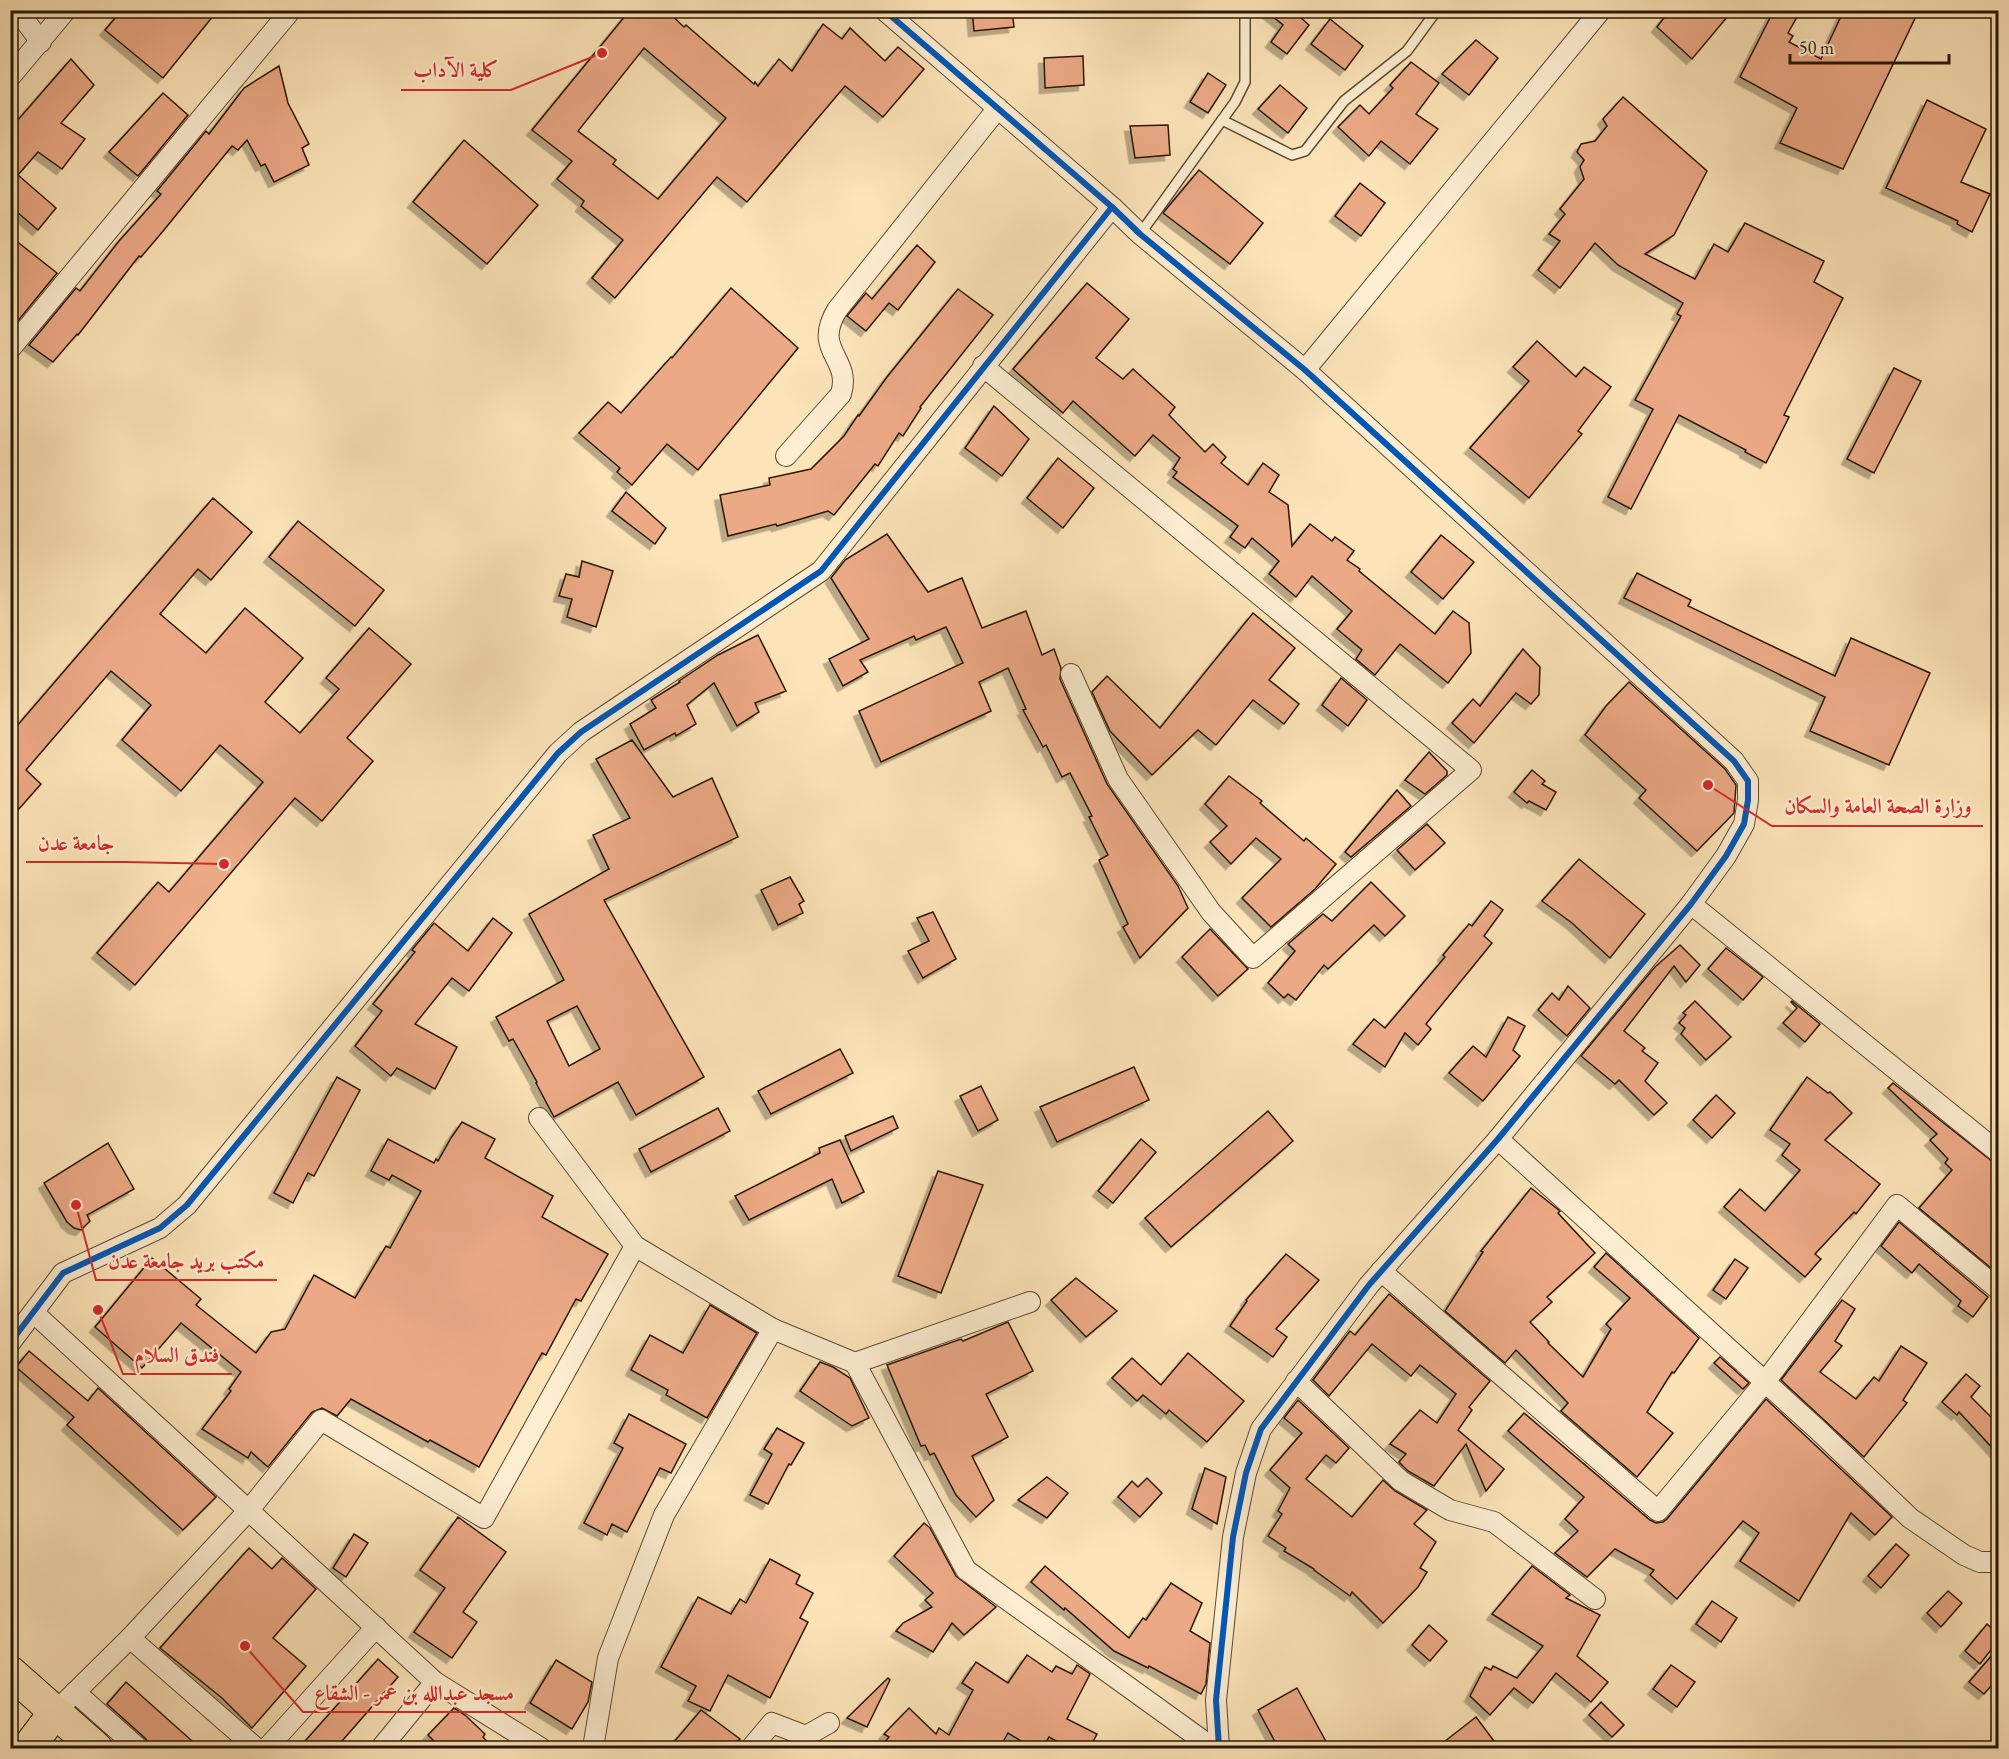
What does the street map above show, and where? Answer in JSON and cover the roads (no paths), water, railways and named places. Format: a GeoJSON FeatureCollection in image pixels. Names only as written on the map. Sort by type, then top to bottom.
{"type":"FeatureCollection","features":[{"type":"Feature","properties":{"kind":"highway"},"geometry":{"type":"LineString","coordinates":[[10,1672],[65,1702],[96,1749]]}},
{"type":"Feature","properties":{"kind":"highway"},"geometry":{"type":"LineString","coordinates":[[10,1735],[27,1749],[65,1702]]}},
{"type":"Feature","properties":{"kind":"street"},"geometry":{"type":"LineString","coordinates":[[17,10],[41,42]]}},
{"type":"Feature","properties":{"kind":"street"},"geometry":{"type":"LineString","coordinates":[[10,77],[66,10]]}},
{"type":"Feature","properties":{"kind":"street"},"geometry":{"type":"LineString","coordinates":[[10,349],[291,10]]}},
{"type":"Feature","properties":{"kind":"street"},"geometry":{"type":"LineString","coordinates":[[884,10],[1112,207],[1140,234],[1305,370],[1734,761],[1748,781],[1744,825],[1726,856],[1691,904],[1498,1139],[1381,1271],[1261,1429],[1244,1484],[1233,1538],[1216,1700],[1219,1749]]}},
{"type":"Feature","properties":{"kind":"street"},"geometry":{"type":"LineString","coordinates":[[1305,370],[1601,10]]}},
{"type":"Feature","properties":{"kind":"street"},"geometry":{"type":"LineString","coordinates":[[786,456],[841,394],[844,383],[843,370],[831,351],[828,336],[829,324],[837,310],[998,108]]}},
{"type":"Feature","properties":{"kind":"street"},"geometry":{"type":"LineString","coordinates":[[10,1342],[63,1274],[160,1228],[187,1205],[558,753],[581,732],[821,571],[1112,207]]}},
{"type":"Feature","properties":{"kind":"street"},"geometry":{"type":"LineString","coordinates":[[983,366],[1471,770],[1252,958],[1211,912],[1118,779],[1071,674]]}},
{"type":"Feature","properties":{"kind":"street"},"geometry":{"type":"LineString","coordinates":[[1691,904],[1998,1152]]}},
{"type":"Feature","properties":{"kind":"street"},"geometry":{"type":"LineString","coordinates":[[539,1118],[635,1246],[773,1329],[855,1363],[966,1570],[1213,1749]]}},
{"type":"Feature","properties":{"kind":"street"},"geometry":{"type":"LineString","coordinates":[[1498,1139],[1765,1382],[1910,1518],[1964,1555],[1980,1562],[1998,1562]]}},
{"type":"Feature","properties":{"kind":"street"},"geometry":{"type":"LineString","coordinates":[[1381,1271],[1658,1511],[1765,1382],[1897,1205],[1998,1289]]}},
{"type":"Feature","properties":{"kind":"street"},"geometry":{"type":"LineString","coordinates":[[138,1749],[65,1702],[130,1638],[249,1510],[321,1420],[484,1518],[635,1246]]}},
{"type":"Feature","properties":{"kind":"street"},"geometry":{"type":"LineString","coordinates":[[855,1363],[1030,1302]]}},
{"type":"Feature","properties":{"kind":"street"},"geometry":{"type":"LineString","coordinates":[[34,1313],[435,1682],[541,1749]]}},
{"type":"Feature","properties":{"kind":"street"},"geometry":{"type":"LineString","coordinates":[[593,1749],[608,1658],[664,1515],[773,1329]]}},
{"type":"Feature","properties":{"kind":"street"},"geometry":{"type":"LineString","coordinates":[[1296,1381],[1401,1481],[1450,1510],[1494,1522],[1595,1599]]}},
{"type":"Feature","properties":{"kind":"street"},"geometry":{"type":"LineString","coordinates":[[267,1749],[376,1627]]}},
{"type":"Feature","properties":{"kind":"street"},"geometry":{"type":"LineString","coordinates":[[130,1638],[256,1749]]}},
{"type":"Feature","properties":{"kind":"street"},"geometry":{"type":"LineString","coordinates":[[391,1745],[435,1682]]}},
{"type":"Feature","properties":{"kind":"street"},"geometry":{"type":"LineString","coordinates":[[751,1749],[772,1723],[806,1736],[830,1723]]}},
{"type":"Feature","properties":{"kind":"lane"},"geometry":{"type":"LineString","coordinates":[[1140,234],[1235,102],[1245,82],[1245,10]]}},
{"type":"Feature","properties":{"kind":"lane"},"geometry":{"type":"LineString","coordinates":[[1222,120],[1292,155],[1305,151],[1344,101],[1407,51],[1437,10]]}},
{"type":"Feature","properties":{"kind":"place","name":"كلية الآداب"},"geometry":{"type":"Point","coordinates":[602,53]}},
{"type":"Feature","properties":{"kind":"place","name":"وزارة الصحة العامة والسكان"},"geometry":{"type":"Point","coordinates":[1708,785]}},
{"type":"Feature","properties":{"kind":"place","name":"جامعة عدن"},"geometry":{"type":"Point","coordinates":[224,864]}},
{"type":"Feature","properties":{"kind":"place","name":"مكتب بريد جامعة عدن"},"geometry":{"type":"Point","coordinates":[76,1205]}},
{"type":"Feature","properties":{"kind":"place","name":"فندق السلام"},"geometry":{"type":"Point","coordinates":[98,1310]}},
{"type":"Feature","properties":{"kind":"place","name":"مسجد عبدالله بن عمر - الشقاع"},"geometry":{"type":"Point","coordinates":[245,1646]}}]}
